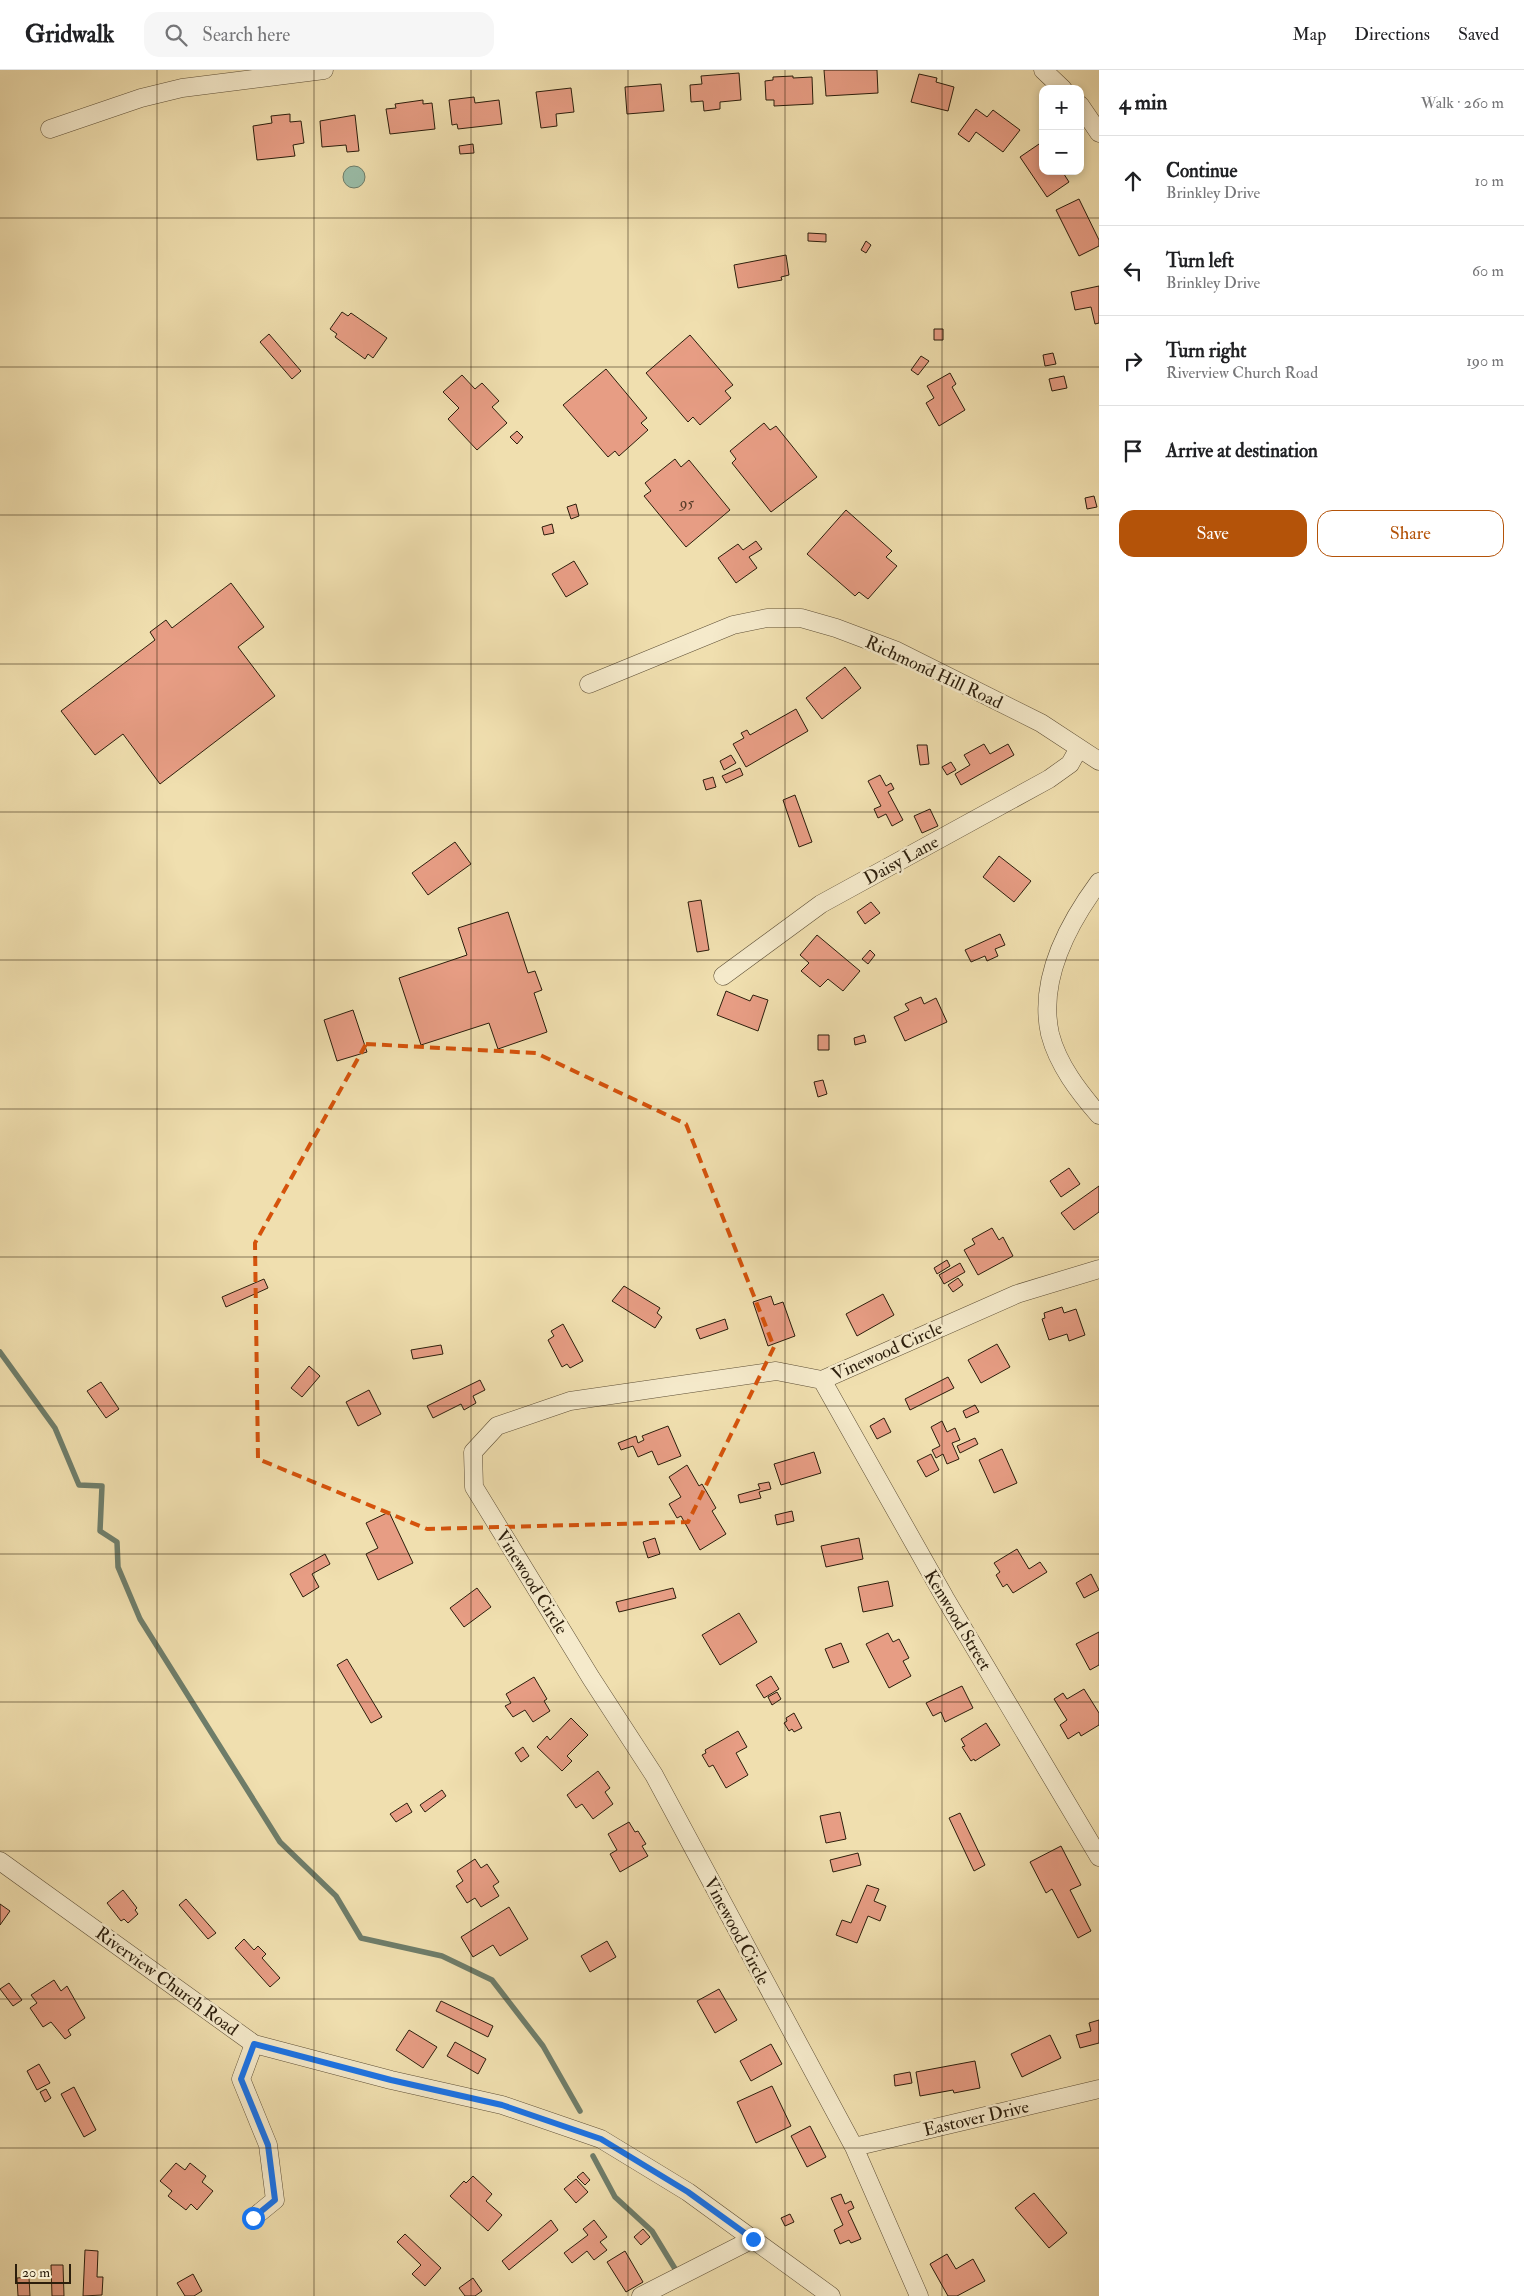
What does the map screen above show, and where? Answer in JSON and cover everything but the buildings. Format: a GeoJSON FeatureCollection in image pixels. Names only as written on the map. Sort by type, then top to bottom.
{"type":"FeatureCollection","features":[{"type":"Feature","properties":{"kind":"street"},"geometry":{"type":"LineString","coordinates":[[50,129],[141,98],[182,88],[324,70]]}},
{"type":"Feature","properties":{"kind":"street"},"geometry":{"type":"LineString","coordinates":[[1043,70],[1059,85]]}},
{"type":"Feature","properties":{"kind":"street"},"geometry":{"type":"LineString","coordinates":[[1084,112],[1099,133]]}},
{"type":"Feature","properties":{"kind":"street","name":"Richmond Hill Road"},"geometry":{"type":"LineString","coordinates":[[589,684],[733,625],[767,618],[801,618],[836,628],[897,650],[1041,723],[1099,761]]}},
{"type":"Feature","properties":{"kind":"street","name":"Daisy Lane"},"geometry":{"type":"LineString","coordinates":[[723,976],[821,904],[1049,779],[1070,764],[1079,748]]}},
{"type":"Feature","properties":{"kind":"street"},"geometry":{"type":"LineString","coordinates":[[1099,882],[1076,916],[1058,957],[1049,988],[1048,1006],[1050,1034],[1056,1049],[1073,1083],[1099,1116]]}},
{"type":"Feature","properties":{"kind":"street","name":"Vinewood Circle"},"geometry":{"type":"LineString","coordinates":[[918,2296],[854,2147],[654,1776],[591,1678],[474,1487],[473,1452],[496,1426],[570,1401],[776,1371],[822,1380],[1017,1294],[1099,1269]]}},
{"type":"Feature","properties":{"kind":"street","name":"Kenwood Street"},"geometry":{"type":"LineString","coordinates":[[822,1380],[945,1598],[1099,1857]]}},
{"type":"Feature","properties":{"kind":"street","name":"Riverview Church Road"},"geometry":{"type":"LineString","coordinates":[[0,1861],[254,2044],[391,2080],[502,2105],[601,2139],[688,2192],[831,2296]]}},
{"type":"Feature","properties":{"kind":"street"},"geometry":{"type":"LineString","coordinates":[[253,2218],[275,2200],[268,2145],[241,2079],[254,2044]]}},
{"type":"Feature","properties":{"kind":"street","name":"Eastover Drive"},"geometry":{"type":"LineString","coordinates":[[854,2147],[1099,2089]]}},
{"type":"Feature","properties":{"kind":"street"},"geometry":{"type":"LineString","coordinates":[[641,2296],[753,2239]]}},
{"type":"Feature","properties":{"kind":"highlighted area"},"geometry":{"type":"Polygon","coordinates":[[[366,1044],[536,1053],[686,1124],[774,1347],[688,1522],[427,1529],[258,1459],[255,1243],[366,1044]]]}},
{"type":"Feature","properties":{"kind":"shaded area"},"geometry":{"type":"Polygon","coordinates":[[[354,166],[364,173],[365,177],[358,187],[354,188],[344,181],[343,177],[350,167],[354,166]]]}},
{"type":"Feature","properties":{"kind":"waterway"},"geometry":{"type":"LineString","coordinates":[[0,1352],[55,1428],[79,1485],[102,1486],[100,1531],[117,1542],[118,1567],[140,1619],[280,1842],[336,1896],[361,1938],[442,1956],[492,1980],[543,2046],[580,2111]]}},
{"type":"Feature","properties":{"kind":"waterway"},"geometry":{"type":"LineString","coordinates":[[593,2156],[615,2197],[652,2231],[677,2272]]}},
{"type":"Feature","properties":{"kind":"route"},"geometry":{"type":"LineString","coordinates":[[253,2218],[275,2200],[268,2145],[241,2079],[254,2044],[391,2080],[502,2105],[601,2139],[688,2192],[753,2239]]}}]}
